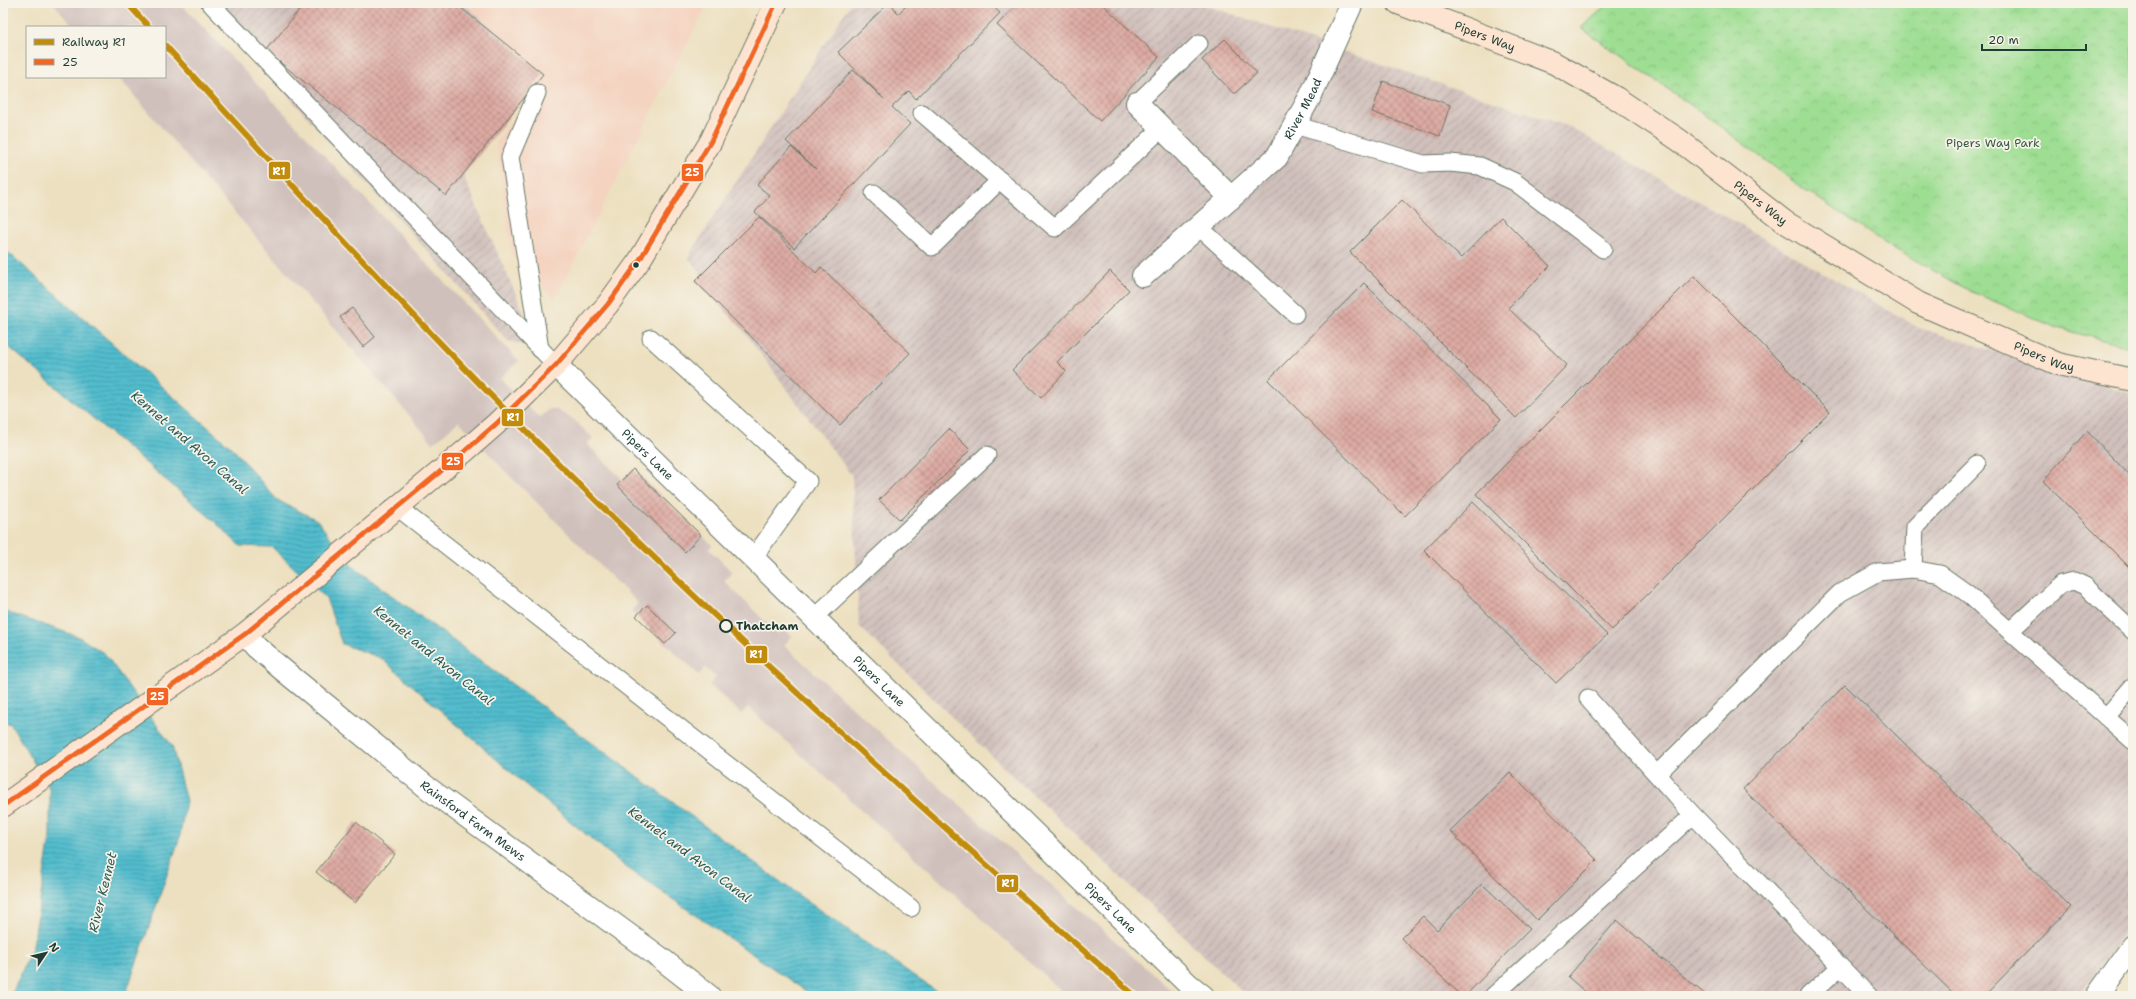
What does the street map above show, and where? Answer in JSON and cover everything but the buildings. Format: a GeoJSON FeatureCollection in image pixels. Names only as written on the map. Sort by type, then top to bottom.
{"type":"FeatureCollection","features":[{"type":"Feature","properties":{"kind":"street"},"geometry":{"type":"LineString","coordinates":[[3,806],[245,634],[496,424],[556,365],[608,304],[639,261],[672,208],[711,141],[776,3]]}},
{"type":"Feature","properties":{"kind":"street","name":"River Mead"},"geometry":{"type":"LineString","coordinates":[[1143,276],[1277,157],[1311,95],[1352,3]]}},
{"type":"Feature","properties":{"kind":"street","name":"Pipers Way"},"geometry":{"type":"LineString","coordinates":[[1398,3],[1561,67],[1616,98],[1679,140],[1785,222],[1918,303],[2058,364],[2133,380]]}},
{"type":"Feature","properties":{"kind":"street"},"geometry":{"type":"LineString","coordinates":[[1136,103],[1231,198]]}},
{"type":"Feature","properties":{"kind":"street","name":"Pipers Lane"},"geometry":{"type":"LineString","coordinates":[[556,365],[754,557],[1188,984],[1203,996]]}},
{"type":"Feature","properties":{"kind":"street","name":"Rainsford Farm Mews"},"geometry":{"type":"LineString","coordinates":[[245,634],[256,647],[283,670],[429,789],[659,957],[709,996]]}},
{"type":"Feature","properties":{"kind":"street"},"geometry":{"type":"LineString","coordinates":[[2097,996],[2133,946]]}},
{"type":"Feature","properties":{"kind":"lane"},"geometry":{"type":"LineString","coordinates":[[210,3],[556,365]]}},
{"type":"Feature","properties":{"kind":"lane"},"geometry":{"type":"LineString","coordinates":[[1136,103],[1199,44]]}},
{"type":"Feature","properties":{"kind":"lane"},"geometry":{"type":"LineString","coordinates":[[537,93],[510,157],[540,349]]}},
{"type":"Feature","properties":{"kind":"lane"},"geometry":{"type":"LineString","coordinates":[[922,113],[1055,228],[1162,128]]}},
{"type":"Feature","properties":{"kind":"lane"},"geometry":{"type":"LineString","coordinates":[[1295,125],[1422,164],[1450,163],[1480,166],[1515,182],[1603,248]]}},
{"type":"Feature","properties":{"kind":"lane"},"geometry":{"type":"LineString","coordinates":[[874,193],[932,247],[1000,180]]}},
{"type":"Feature","properties":{"kind":"lane"},"geometry":{"type":"LineString","coordinates":[[1199,227],[1295,314]]}},
{"type":"Feature","properties":{"kind":"lane"},"geometry":{"type":"LineString","coordinates":[[651,338],[808,481],[754,557]]}},
{"type":"Feature","properties":{"kind":"lane"},"geometry":{"type":"LineString","coordinates":[[815,617],[987,455]]}},
{"type":"Feature","properties":{"kind":"lane"},"geometry":{"type":"LineString","coordinates":[[1913,569],[1915,528],[1977,464]]}},
{"type":"Feature","properties":{"kind":"lane"},"geometry":{"type":"LineString","coordinates":[[397,507],[911,908]]}},
{"type":"Feature","properties":{"kind":"lane"},"geometry":{"type":"LineString","coordinates":[[1657,774],[1840,593],[1878,572],[1913,569],[1940,574],[1968,594],[2133,741]]}},
{"type":"Feature","properties":{"kind":"lane"},"geometry":{"type":"LineString","coordinates":[[2010,631],[2061,584],[2074,581],[2085,586],[2133,631]]}},
{"type":"Feature","properties":{"kind":"lane"},"geometry":{"type":"LineString","coordinates":[[2106,717],[2133,686]]}},
{"type":"Feature","properties":{"kind":"lane"},"geometry":{"type":"LineString","coordinates":[[1588,698],[1692,814],[1870,996]]}},
{"type":"Feature","properties":{"kind":"lane"},"geometry":{"type":"LineString","coordinates":[[1493,996],[1692,814]]}},
{"type":"Feature","properties":{"kind":"lane"},"geometry":{"type":"LineString","coordinates":[[1808,996],[1840,967]]}},
{"type":"Feature","properties":{"kind":"shaded area"},"geometry":{"type":"Polygon","coordinates":[[[53,3],[180,3],[519,361],[500,378],[539,418],[550,409],[555,409],[573,419],[593,438],[587,444],[622,479],[633,469],[712,545],[709,549],[732,572],[724,581],[778,634],[784,628],[792,636],[784,645],[934,782],[1172,991],[1169,996],[1067,996],[748,707],[741,714],[709,685],[716,677],[705,668],[699,675],[636,616],[631,611],[638,603],[503,469],[459,421],[433,443],[119,78],[166,78],[166,26],[73,26],[53,3]]]}},
{"type":"Feature","properties":{"kind":"shaded area"},"geometry":{"type":"Polygon","coordinates":[[[205,3],[463,3],[543,74],[463,175],[540,349],[508,341],[205,3]]]}},
{"type":"Feature","properties":{"kind":"shaded area"},"geometry":{"type":"Polygon","coordinates":[[[456,3],[708,3],[555,299],[512,256],[496,142],[543,74],[456,3]]]}},
{"type":"Feature","properties":{"kind":"shaded area"},"geometry":{"type":"Polygon","coordinates":[[[851,3],[1199,3],[1570,127],[1919,328],[2133,394],[2133,920],[2080,996],[1247,996],[1000,764],[859,626],[852,476],[688,257],[851,3]]]}},
{"type":"Feature","properties":{"kind":"green space","name":"Pipers Way Park"},"geometry":{"type":"Polygon","coordinates":[[[1609,3],[2133,3],[2133,348],[2057,328],[1970,291],[1886,244],[1804,189],[1695,108],[1581,28],[1609,3]]]}},
{"type":"Feature","properties":{"kind":"water","name":"Kennet and Avon Canal"},"geometry":{"type":"Polygon","coordinates":[[[3,248],[234,450],[277,500],[317,520],[352,566],[801,897],[943,996],[813,996],[626,867],[521,781],[381,658],[342,644],[326,598],[272,547],[240,546],[212,519],[3,342],[3,248]]]}},
{"type":"Feature","properties":{"kind":"water","name":"River Kennet"},"geometry":{"type":"Polygon","coordinates":[[[3,611],[79,637],[105,654],[172,746],[186,801],[179,840],[125,996],[11,996],[33,946],[50,837],[50,790],[11,724],[3,721],[3,611]]]}},
{"type":"Feature","properties":{"kind":"rail line","name":"R1"},"geometry":{"type":"LineString","coordinates":[[127,3],[148,26]]}},
{"type":"Feature","properties":{"kind":"rail line","name":"R1"},"geometry":{"type":"LineString","coordinates":[[166,46],[387,287],[478,382],[598,503],[748,647],[825,718],[979,858],[1135,996]]}},
{"type":"Feature","properties":{"kind":"transit line","name":"25"},"geometry":{"type":"LineString","coordinates":[[3,806],[245,634],[465,451],[496,424],[556,365],[608,304],[639,261],[711,141],[776,3]]}},
{"type":"Feature","properties":{"kind":"place","name":"Thatcham"},"geometry":{"type":"Point","coordinates":[726,626]}}]}
